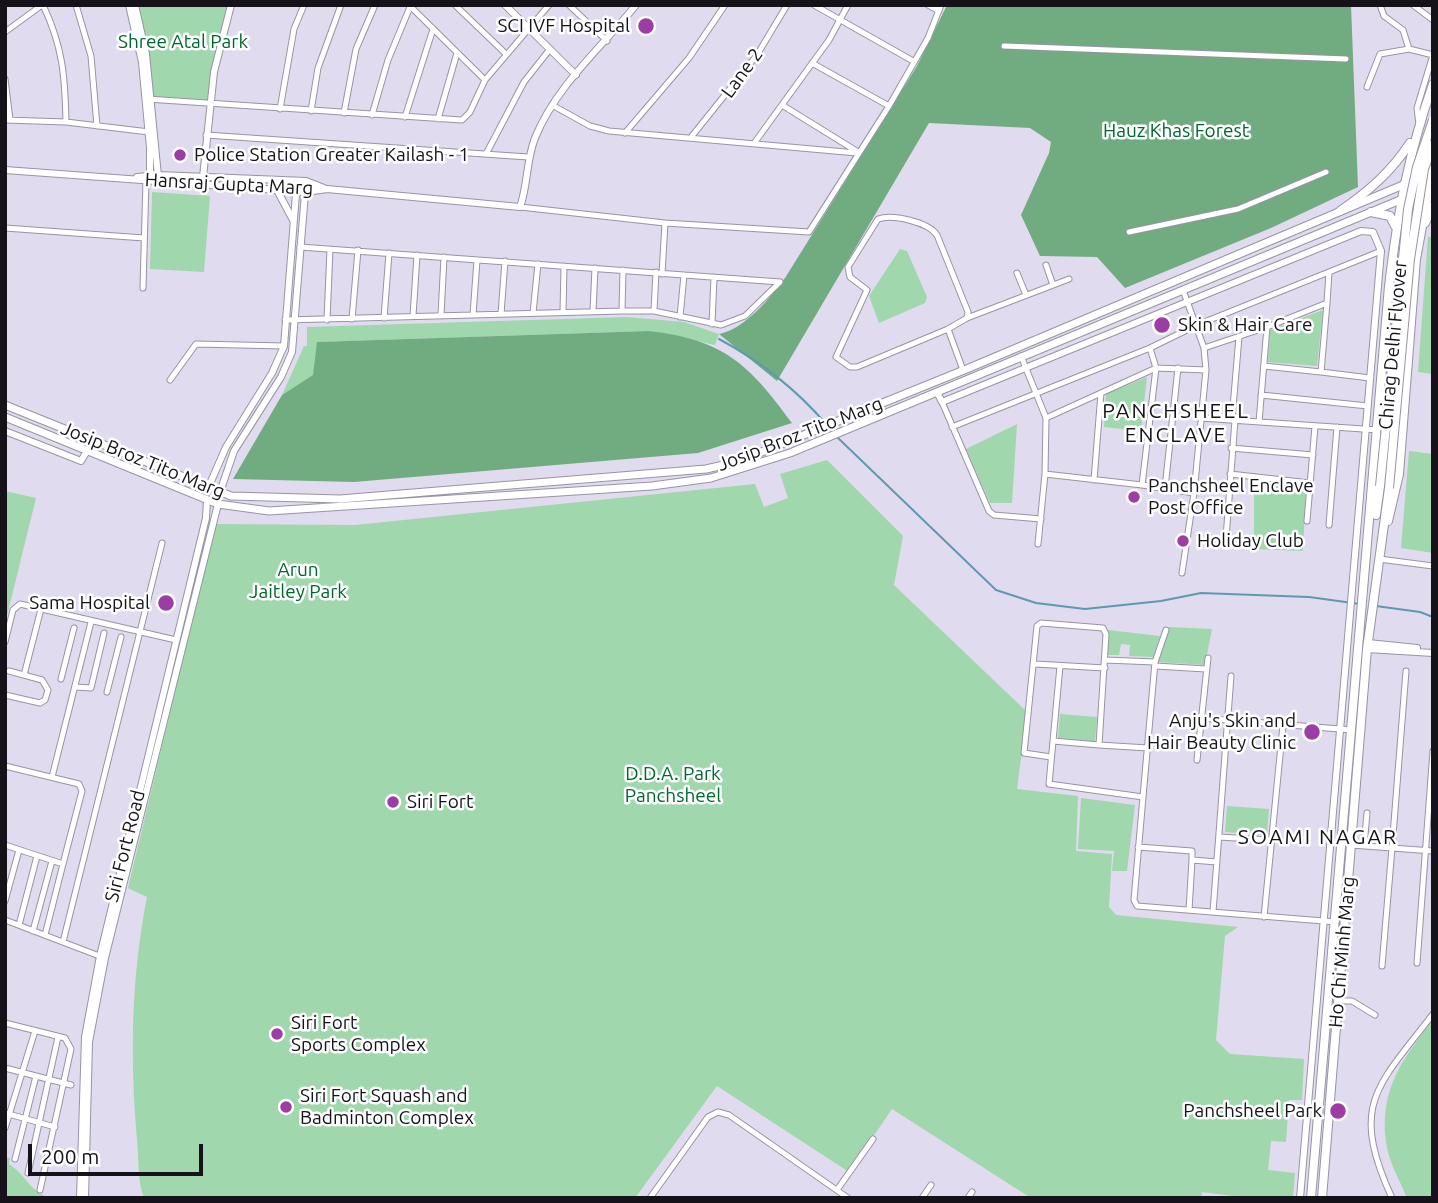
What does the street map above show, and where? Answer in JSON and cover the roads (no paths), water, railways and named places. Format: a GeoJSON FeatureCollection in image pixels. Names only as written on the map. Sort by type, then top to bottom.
{"type":"FeatureCollection","features":[{"type":"Feature","properties":{"kind":"main road"},"geometry":{"type":"LineString","coordinates":[[1367,573],[1399,201],[1414,137],[1433,84]]}},
{"type":"Feature","properties":{"kind":"main road","name":"Chirag Delhi Flyover"},"geometry":{"type":"LineString","coordinates":[[1381,540],[1406,222],[1417,167],[1433,120]]}},
{"type":"Feature","properties":{"kind":"main road"},"geometry":{"type":"LineString","coordinates":[[1340,211],[1377,185],[1398,162],[1414,137]]}},
{"type":"Feature","properties":{"kind":"main road","name":"Chirag Delhi Flyover"},"geometry":{"type":"LineString","coordinates":[[1367,573],[1385,487],[1410,260],[1424,169],[1433,144]]}},
{"type":"Feature","properties":{"kind":"main road"},"geometry":{"type":"LineString","coordinates":[[1381,540],[1394,501],[1399,474],[1420,234],[1432,171]]}},
{"type":"Feature","properties":{"kind":"main road","name":"Josip Broz Tito Marg"},"geometry":{"type":"LineString","coordinates":[[5,405],[231,496],[340,499],[654,475],[737,462],[963,370],[1432,171]]}},
{"type":"Feature","properties":{"kind":"main road","name":"Josip Broz Tito Marg"},"geometry":{"type":"LineString","coordinates":[[5,418],[218,504],[262,510],[652,486],[711,478],[767,461],[937,394],[1021,356],[1430,188]]}},
{"type":"Feature","properties":{"kind":"main road"},"geometry":{"type":"LineString","coordinates":[[1420,234],[1433,206]]}},
{"type":"Feature","properties":{"kind":"main road"},"geometry":{"type":"LineString","coordinates":[[1371,212],[1390,216],[1396,232]]}},
{"type":"Feature","properties":{"kind":"main road"},"geometry":{"type":"LineString","coordinates":[[1385,341],[1410,344]]}},
{"type":"Feature","properties":{"kind":"main road"},"geometry":{"type":"LineString","coordinates":[[262,510],[271,507],[269,500],[264,497]]}},
{"type":"Feature","properties":{"kind":"main road","name":"Ho Chi Minh Marg"},"geometry":{"type":"LineString","coordinates":[[1311,1198],[1353,730],[1381,540]]}},
{"type":"Feature","properties":{"kind":"main road","name":"Ho Chi Minh Marg"},"geometry":{"type":"LineString","coordinates":[[1322,1198],[1351,845],[1365,645],[1367,573]]}},
{"type":"Feature","properties":{"kind":"street"},"geometry":{"type":"LineString","coordinates":[[5,32],[43,5],[58,37],[65,73],[66,122]]}},
{"type":"Feature","properties":{"kind":"street"},"geometry":{"type":"LineString","coordinates":[[76,5],[91,56],[97,126]]}},
{"type":"Feature","properties":{"kind":"street"},"geometry":{"type":"LineString","coordinates":[[130,5],[147,99],[152,178]]}},
{"type":"Feature","properties":{"kind":"street"},"geometry":{"type":"LineString","coordinates":[[135,5],[143,38],[152,178],[144,238],[143,288]]}},
{"type":"Feature","properties":{"kind":"street"},"geometry":{"type":"LineString","coordinates":[[202,177],[209,104],[219,49],[231,5]]}},
{"type":"Feature","properties":{"kind":"street"},"geometry":{"type":"LineString","coordinates":[[280,109],[294,29],[304,5]]}},
{"type":"Feature","properties":{"kind":"street"},"geometry":{"type":"LineString","coordinates":[[311,111],[324,46],[341,5]]}},
{"type":"Feature","properties":{"kind":"street"},"geometry":{"type":"LineString","coordinates":[[344,113],[356,48],[375,5]]}},
{"type":"Feature","properties":{"kind":"street"},"geometry":{"type":"LineString","coordinates":[[455,5],[506,54]]}},
{"type":"Feature","properties":{"kind":"street"},"geometry":{"type":"LineString","coordinates":[[505,5],[576,75]]}},
{"type":"Feature","properties":{"kind":"street"},"geometry":{"type":"LineString","coordinates":[[569,5],[607,41]]}},
{"type":"Feature","properties":{"kind":"street"},"geometry":{"type":"LineString","coordinates":[[636,5],[552,104],[528,157],[520,207],[665,223],[809,232],[857,152],[889,106],[928,38],[940,8],[928,5]]}},
{"type":"Feature","properties":{"kind":"street"},"geometry":{"type":"LineString","coordinates":[[625,133],[689,58],[725,5]]}},
{"type":"Feature","properties":{"kind":"street","name":"Lane 2"},"geometry":{"type":"LineString","coordinates":[[692,136],[736,84],[787,5]]}},
{"type":"Feature","properties":{"kind":"street"},"geometry":{"type":"LineString","coordinates":[[814,5],[913,61]]}},
{"type":"Feature","properties":{"kind":"street"},"geometry":{"type":"LineString","coordinates":[[755,142],[812,63],[848,5]]}},
{"type":"Feature","properties":{"kind":"street"},"geometry":{"type":"LineString","coordinates":[[1380,5],[1384,16],[1403,30],[1409,49]]}},
{"type":"Feature","properties":{"kind":"street"},"geometry":{"type":"LineString","coordinates":[[1413,5],[1433,20]]}},
{"type":"Feature","properties":{"kind":"street"},"geometry":{"type":"LineString","coordinates":[[372,115],[388,60],[410,6],[485,80]]}},
{"type":"Feature","properties":{"kind":"street"},"geometry":{"type":"LineString","coordinates":[[147,99],[465,119],[485,80],[546,6]]}},
{"type":"Feature","properties":{"kind":"street"},"geometry":{"type":"LineString","coordinates":[[405,117],[433,29]]}},
{"type":"Feature","properties":{"kind":"street"},"geometry":{"type":"LineString","coordinates":[[1004,46],[1346,59]]}},
{"type":"Feature","properties":{"kind":"street"},"geometry":{"type":"LineString","coordinates":[[486,154],[524,82],[550,49]]}},
{"type":"Feature","properties":{"kind":"street"},"geometry":{"type":"LineString","coordinates":[[1367,87],[1380,54],[1409,49],[1433,55],[1417,108],[1419,124]]}},
{"type":"Feature","properties":{"kind":"street"},"geometry":{"type":"LineString","coordinates":[[438,119],[457,53]]}},
{"type":"Feature","properties":{"kind":"street"},"geometry":{"type":"LineString","coordinates":[[812,63],[889,106]]}},
{"type":"Feature","properties":{"kind":"street"},"geometry":{"type":"LineString","coordinates":[[5,79],[7,120],[66,122],[149,132]]}},
{"type":"Feature","properties":{"kind":"street"},"geometry":{"type":"LineString","coordinates":[[552,104],[597,129],[857,152]]}},
{"type":"Feature","properties":{"kind":"street"},"geometry":{"type":"LineString","coordinates":[[782,105],[857,152]]}},
{"type":"Feature","properties":{"kind":"street"},"geometry":{"type":"LineString","coordinates":[[206,135],[528,157]]}},
{"type":"Feature","properties":{"kind":"street","name":"Hansraj Gupta Marg"},"geometry":{"type":"LineString","coordinates":[[5,170],[132,178],[202,177],[306,181],[327,189]]}},
{"type":"Feature","properties":{"kind":"street"},"geometry":{"type":"LineString","coordinates":[[1129,232],[1237,209],[1326,172]]}},
{"type":"Feature","properties":{"kind":"street","name":"Hansraj Gupta Marg"},"geometry":{"type":"LineString","coordinates":[[152,178],[306,192],[327,189],[520,207]]}},
{"type":"Feature","properties":{"kind":"street"},"geometry":{"type":"LineString","coordinates":[[209,486],[226,447],[277,364],[284,346],[297,181]]}},
{"type":"Feature","properties":{"kind":"street"},"geometry":{"type":"LineString","coordinates":[[220,492],[234,452],[292,352],[306,181]]}},
{"type":"Feature","properties":{"kind":"street"},"geometry":{"type":"LineString","coordinates":[[277,190],[293,222]]}},
{"type":"Feature","properties":{"kind":"street"},"geometry":{"type":"LineString","coordinates":[[967,318],[968,312],[932,228],[891,218],[878,219],[848,267],[850,277],[867,290],[836,357],[850,367],[856,367],[948,330],[967,318],[1069,279]]}},
{"type":"Feature","properties":{"kind":"street"},"geometry":{"type":"LineString","coordinates":[[654,311],[665,223]]}},
{"type":"Feature","properties":{"kind":"street"},"geometry":{"type":"LineString","coordinates":[[5,228],[144,238]]}},
{"type":"Feature","properties":{"kind":"street"},"geometry":{"type":"LineString","coordinates":[[942,402],[1364,231],[1376,236],[1381,251],[1300,1198]]}},
{"type":"Feature","properties":{"kind":"street"},"geometry":{"type":"LineString","coordinates":[[285,320],[654,311],[712,324],[734,323],[780,282],[299,247]]}},
{"type":"Feature","properties":{"kind":"street"},"geometry":{"type":"LineString","coordinates":[[327,320],[330,249]]}},
{"type":"Feature","properties":{"kind":"street"},"geometry":{"type":"LineString","coordinates":[[352,319],[358,250]]}},
{"type":"Feature","properties":{"kind":"street"},"geometry":{"type":"LineString","coordinates":[[952,427],[1381,251]]}},
{"type":"Feature","properties":{"kind":"street"},"geometry":{"type":"LineString","coordinates":[[384,317],[389,253]]}},
{"type":"Feature","properties":{"kind":"street"},"geometry":{"type":"LineString","coordinates":[[413,316],[417,255]]}},
{"type":"Feature","properties":{"kind":"street"},"geometry":{"type":"LineString","coordinates":[[441,315],[444,257]]}},
{"type":"Feature","properties":{"kind":"street"},"geometry":{"type":"LineString","coordinates":[[473,314],[477,260]]}},
{"type":"Feature","properties":{"kind":"street"},"geometry":{"type":"LineString","coordinates":[[501,314],[505,261]]}},
{"type":"Feature","properties":{"kind":"street"},"geometry":{"type":"LineString","coordinates":[[533,313],[538,264]]}},
{"type":"Feature","properties":{"kind":"street"},"geometry":{"type":"LineString","coordinates":[[1046,265],[1053,285]]}},
{"type":"Feature","properties":{"kind":"street"},"geometry":{"type":"LineString","coordinates":[[563,312],[564,266]]}},
{"type":"Feature","properties":{"kind":"street"},"geometry":{"type":"LineString","coordinates":[[593,311],[595,268]]}},
{"type":"Feature","properties":{"kind":"street"},"geometry":{"type":"LineString","coordinates":[[622,311],[623,270]]}},
{"type":"Feature","properties":{"kind":"street"},"geometry":{"type":"LineString","coordinates":[[1321,372],[1329,272]]}},
{"type":"Feature","properties":{"kind":"street"},"geometry":{"type":"LineString","coordinates":[[1017,273],[1026,295]]}},
{"type":"Feature","properties":{"kind":"street"},"geometry":{"type":"LineString","coordinates":[[680,317],[684,275]]}},
{"type":"Feature","properties":{"kind":"street"},"geometry":{"type":"LineString","coordinates":[[712,324],[714,277]]}},
{"type":"Feature","properties":{"kind":"street"},"geometry":{"type":"LineString","coordinates":[[1182,573],[1194,493],[1206,370],[1204,348],[1183,290]]}},
{"type":"Feature","properties":{"kind":"street"},"geometry":{"type":"LineString","coordinates":[[1204,348],[1240,337],[1326,303]]}},
{"type":"Feature","properties":{"kind":"street"},"geometry":{"type":"LineString","coordinates":[[1259,422],[1267,327]]}},
{"type":"Feature","properties":{"kind":"street"},"geometry":{"type":"LineString","coordinates":[[948,330],[963,370]]}},
{"type":"Feature","properties":{"kind":"street"},"geometry":{"type":"LineString","coordinates":[[1226,538],[1240,337]]}},
{"type":"Feature","properties":{"kind":"street"},"geometry":{"type":"LineString","coordinates":[[170,380],[196,344],[284,346]]}},
{"type":"Feature","properties":{"kind":"street"},"geometry":{"type":"LineString","coordinates":[[1142,485],[1156,368],[1150,348]]}},
{"type":"Feature","properties":{"kind":"street"},"geometry":{"type":"LineString","coordinates":[[1021,356],[1046,418],[1045,474],[1038,544]]}},
{"type":"Feature","properties":{"kind":"street"},"geometry":{"type":"LineString","coordinates":[[277,364],[285,367]]}},
{"type":"Feature","properties":{"kind":"street"},"geometry":{"type":"LineString","coordinates":[[1264,366],[1370,378]]}},
{"type":"Feature","properties":{"kind":"street"},"geometry":{"type":"LineString","coordinates":[[1046,418],[1156,368],[1206,370]]}},
{"type":"Feature","properties":{"kind":"street"},"geometry":{"type":"LineString","coordinates":[[1165,488],[1178,368]]}},
{"type":"Feature","properties":{"kind":"street"},"geometry":{"type":"LineString","coordinates":[[1094,480],[1101,393]]}},
{"type":"Feature","properties":{"kind":"street"},"geometry":{"type":"LineString","coordinates":[[937,394],[991,513],[1041,519]]}},
{"type":"Feature","properties":{"kind":"street"},"geometry":{"type":"LineString","coordinates":[[1261,395],[1368,406]]}},
{"type":"Feature","properties":{"kind":"street"},"geometry":{"type":"LineString","coordinates":[[1201,418],[1378,430]]}},
{"type":"Feature","properties":{"kind":"street"},"geometry":{"type":"LineString","coordinates":[[1307,521],[1315,426]]}},
{"type":"Feature","properties":{"kind":"street"},"geometry":{"type":"LineString","coordinates":[[1329,525],[1336,427]]}},
{"type":"Feature","properties":{"kind":"street"},"geometry":{"type":"LineString","coordinates":[[5,430],[81,461],[87,451]]}},
{"type":"Feature","properties":{"kind":"street"},"geometry":{"type":"LineString","coordinates":[[1231,448],[1313,455]]}},
{"type":"Feature","properties":{"kind":"street"},"geometry":{"type":"LineString","coordinates":[[1045,474],[1194,493]]}},
{"type":"Feature","properties":{"kind":"street"},"geometry":{"type":"LineString","coordinates":[[1230,474],[1310,483]]}},
{"type":"Feature","properties":{"kind":"street","name":"Siri Fort Road"},"geometry":{"type":"LineString","coordinates":[[82,1198],[89,1042],[102,957],[206,518],[207,500]]}},
{"type":"Feature","properties":{"kind":"street","name":"Siri Fort Road"},"geometry":{"type":"LineString","coordinates":[[102,957],[218,504]]}},
{"type":"Feature","properties":{"kind":"street"},"geometry":{"type":"LineString","coordinates":[[1353,574],[1369,541]]}},
{"type":"Feature","properties":{"kind":"street"},"geometry":{"type":"LineString","coordinates":[[63,942],[162,544]]}},
{"type":"Feature","properties":{"kind":"street"},"geometry":{"type":"LineString","coordinates":[[1379,559],[1433,566]]}},
{"type":"Feature","properties":{"kind":"street"},"geometry":{"type":"LineString","coordinates":[[5,642],[16,604],[176,640]]}},
{"type":"Feature","properties":{"kind":"street"},"geometry":{"type":"LineString","coordinates":[[24,675],[41,609]]}},
{"type":"Feature","properties":{"kind":"street"},"geometry":{"type":"LineString","coordinates":[[52,777],[91,622]]}},
{"type":"Feature","properties":{"kind":"street"},"geometry":{"type":"LineString","coordinates":[[1051,757],[1024,753],[1037,626],[1041,623],[1103,628],[1106,634],[1099,745]]}},
{"type":"Feature","properties":{"kind":"street"},"geometry":{"type":"LineString","coordinates":[[61,679],[74,628]]}},
{"type":"Feature","properties":{"kind":"street"},"geometry":{"type":"LineString","coordinates":[[1166,630],[1155,664],[1135,904],[1336,922]]}},
{"type":"Feature","properties":{"kind":"street"},"geometry":{"type":"LineString","coordinates":[[75,687],[91,688],[104,633]]}},
{"type":"Feature","properties":{"kind":"street"},"geometry":{"type":"LineString","coordinates":[[107,692],[121,637]]}},
{"type":"Feature","properties":{"kind":"street"},"geometry":{"type":"LineString","coordinates":[[1365,645],[1433,652]]}},
{"type":"Feature","properties":{"kind":"street"},"geometry":{"type":"LineString","coordinates":[[1197,760],[1208,658]]}},
{"type":"Feature","properties":{"kind":"street"},"geometry":{"type":"LineString","coordinates":[[1105,660],[1206,669]]}},
{"type":"Feature","properties":{"kind":"street"},"geometry":{"type":"LineString","coordinates":[[1035,664],[1105,668]]}},
{"type":"Feature","properties":{"kind":"street"},"geometry":{"type":"LineString","coordinates":[[1060,666],[1051,757],[1051,786],[1143,797]]}},
{"type":"Feature","properties":{"kind":"street"},"geometry":{"type":"LineString","coordinates":[[5,695],[40,703],[45,700],[47,684],[9,671]]}},
{"type":"Feature","properties":{"kind":"street"},"geometry":{"type":"LineString","coordinates":[[1382,966],[1406,671]]}},
{"type":"Feature","properties":{"kind":"street"},"geometry":{"type":"LineString","coordinates":[[1213,912],[1231,676]]}},
{"type":"Feature","properties":{"kind":"street"},"geometry":{"type":"LineString","coordinates":[[1202,718],[1353,730]]}},
{"type":"Feature","properties":{"kind":"street"},"geometry":{"type":"LineString","coordinates":[[1264,917],[1283,725]]}},
{"type":"Feature","properties":{"kind":"street"},"geometry":{"type":"LineString","coordinates":[[1053,741],[1148,748]]}},
{"type":"Feature","properties":{"kind":"street"},"geometry":{"type":"LineString","coordinates":[[1418,963],[1433,754]]}},
{"type":"Feature","properties":{"kind":"street"},"geometry":{"type":"LineString","coordinates":[[5,766],[82,786],[45,935]]}},
{"type":"Feature","properties":{"kind":"street"},"geometry":{"type":"LineString","coordinates":[[1364,846],[1367,813]]}},
{"type":"Feature","properties":{"kind":"street"},"geometry":{"type":"LineString","coordinates":[[1219,837],[1270,840]]}},
{"type":"Feature","properties":{"kind":"street"},"geometry":{"type":"LineString","coordinates":[[1351,845],[1433,852]]}},
{"type":"Feature","properties":{"kind":"street"},"geometry":{"type":"LineString","coordinates":[[6,847],[63,864]]}},
{"type":"Feature","properties":{"kind":"street"},"geometry":{"type":"LineString","coordinates":[[1138,848],[1192,851],[1189,910]]}},
{"type":"Feature","properties":{"kind":"street"},"geometry":{"type":"LineString","coordinates":[[5,901],[19,850]]}},
{"type":"Feature","properties":{"kind":"street"},"geometry":{"type":"LineString","coordinates":[[19,926],[37,856]]}},
{"type":"Feature","properties":{"kind":"street"},"geometry":{"type":"LineString","coordinates":[[1192,860],[1217,862]]}},
{"type":"Feature","properties":{"kind":"street"},"geometry":{"type":"LineString","coordinates":[[33,931],[52,861]]}},
{"type":"Feature","properties":{"kind":"street"},"geometry":{"type":"LineString","coordinates":[[5,920],[102,957]]}},
{"type":"Feature","properties":{"kind":"street"},"geometry":{"type":"LineString","coordinates":[[1344,1001],[1352,1002],[1375,1015]]}},
{"type":"Feature","properties":{"kind":"street"},"geometry":{"type":"LineString","coordinates":[[1392,1198],[1377,1164],[1372,1141],[1372,1108],[1389,1068],[1433,1014]]}},
{"type":"Feature","properties":{"kind":"street"},"geometry":{"type":"LineString","coordinates":[[5,1023],[58,1037],[68,1041],[71,1049],[68,1084],[40,1190]]}},
{"type":"Feature","properties":{"kind":"street"},"geometry":{"type":"LineString","coordinates":[[5,1128],[7,1113],[35,1031]]}},
{"type":"Feature","properties":{"kind":"street"},"geometry":{"type":"LineString","coordinates":[[28,1173],[58,1037]]}},
{"type":"Feature","properties":{"kind":"street"},"geometry":{"type":"LineString","coordinates":[[5,1069],[68,1084]]}},
{"type":"Feature","properties":{"kind":"street"},"geometry":{"type":"LineString","coordinates":[[15,1159],[36,1076]]}},
{"type":"Feature","properties":{"kind":"street"},"geometry":{"type":"LineString","coordinates":[[650,1198],[708,1117],[718,1112],[729,1115],[843,1195],[873,1139]]}},
{"type":"Feature","properties":{"kind":"street"},"geometry":{"type":"LineString","coordinates":[[7,1113],[55,1127]]}},
{"type":"Feature","properties":{"kind":"street"},"geometry":{"type":"LineString","coordinates":[[922,1198],[931,1185]]}},
{"type":"Feature","properties":{"kind":"waterway"},"geometry":{"type":"LineString","coordinates":[[719,339],[777,377],[826,424]]}},
{"type":"Feature","properties":{"kind":"waterway"},"geometry":{"type":"LineString","coordinates":[[837,437],[996,590],[1036,603],[1085,609],[1161,601],[1201,593],[1309,597],[1360,604]]}},
{"type":"Feature","properties":{"kind":"waterway"},"geometry":{"type":"LineString","coordinates":[[1376,606],[1420,612],[1433,617]]}},
{"type":"Feature","properties":{"kind":"place","name":"SCI IVF Hospital"},"geometry":{"type":"Point","coordinates":[646,26]}},
{"type":"Feature","properties":{"kind":"place","name":"Police Station Greater Kailash - 1"},"geometry":{"type":"Point","coordinates":[180,155]}},
{"type":"Feature","properties":{"kind":"place","name":"Skin & Hair Care"},"geometry":{"type":"Point","coordinates":[1162,325]}},
{"type":"Feature","properties":{"kind":"place","name":"Panchsheel Enclave Post Office"},"geometry":{"type":"Point","coordinates":[1134,497]}},
{"type":"Feature","properties":{"kind":"place","name":"Holiday Club"},"geometry":{"type":"Point","coordinates":[1183,541]}},
{"type":"Feature","properties":{"kind":"place","name":"Sama Hospital"},"geometry":{"type":"Point","coordinates":[166,603]}},
{"type":"Feature","properties":{"kind":"place","name":"Anju's Skin and Hair Beauty Clinic"},"geometry":{"type":"Point","coordinates":[1312,732]}},
{"type":"Feature","properties":{"kind":"place","name":"Siri Fort"},"geometry":{"type":"Point","coordinates":[393,802]}},
{"type":"Feature","properties":{"kind":"place","name":"Siri Fort Sports Complex"},"geometry":{"type":"Point","coordinates":[277,1034]}},
{"type":"Feature","properties":{"kind":"place","name":"Siri Fort Squash and Badminton Complex"},"geometry":{"type":"Point","coordinates":[286,1107]}},
{"type":"Feature","properties":{"kind":"place","name":"Panchsheel Park"},"geometry":{"type":"Point","coordinates":[1338,1111]}},
{"type":"Feature","properties":{"kind":"district","name":"PANCHSHEEL ENCLAVE"},"geometry":{"type":"Point","coordinates":[1176,423]}},
{"type":"Feature","properties":{"kind":"district","name":"SOAMI NAGAR"},"geometry":{"type":"Point","coordinates":[1318,837]}},
{"type":"Feature","properties":{"kind":"park label","name":"Shree Atal Park"},"geometry":{"type":"Point","coordinates":[183,42]}},
{"type":"Feature","properties":{"kind":"park label","name":"Hauz Khas Forest"},"geometry":{"type":"Point","coordinates":[1176,131]}},
{"type":"Feature","properties":{"kind":"park label","name":"Arun Jaitley Park"},"geometry":{"type":"Point","coordinates":[298,581]}},
{"type":"Feature","properties":{"kind":"park label","name":"D.D.A. Park Panchsheel"},"geometry":{"type":"Point","coordinates":[673,785]}}]}
